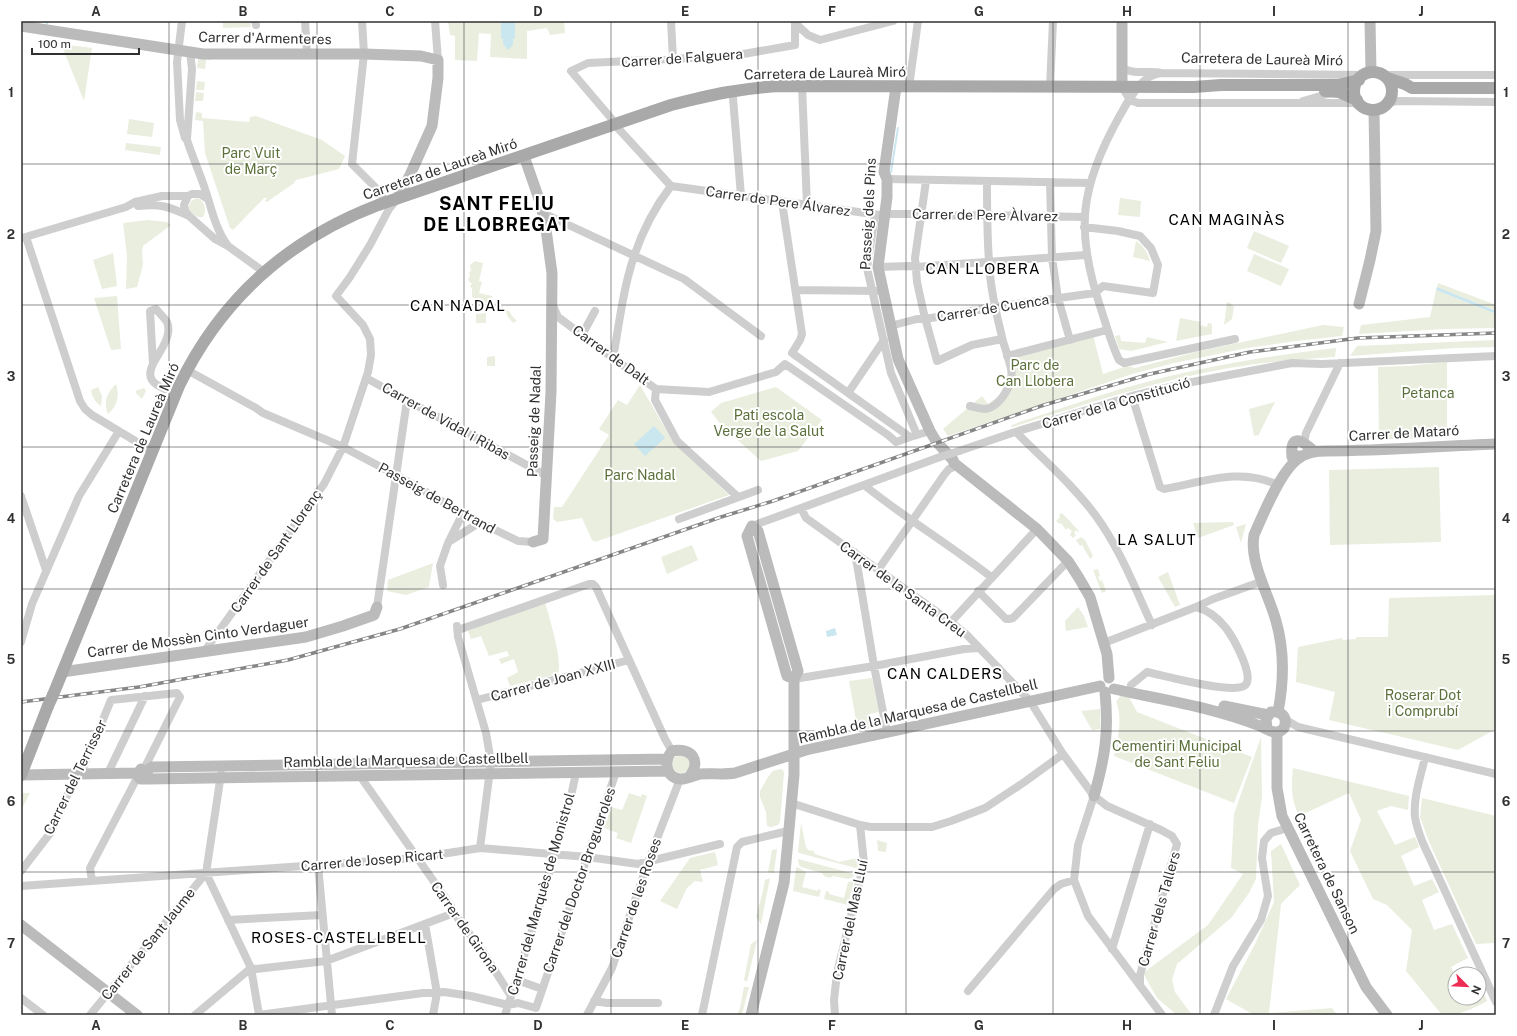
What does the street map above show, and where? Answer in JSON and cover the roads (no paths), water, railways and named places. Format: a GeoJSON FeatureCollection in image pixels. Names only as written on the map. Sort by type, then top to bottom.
{"type":"FeatureCollection","features":[{"type":"Feature","properties":{"kind":"main road","name":"Carretera de Laureà Miró"},"geometry":{"type":"LineString","coordinates":[[21,775],[152,451],[169,391],[186,370],[206,338],[230,306],[264,272],[316,234],[337,222],[391,201],[524,156],[617,128],[671,105],[734,90],[758,87],[1194,87],[1221,85],[1338,85],[1372,76],[1405,84],[1412,88],[1496,88]]}},
{"type":"Feature","properties":{"kind":"main road"},"geometry":{"type":"LineString","coordinates":[[1364,105],[1355,88],[1372,76],[1392,87],[1392,94],[1388,103]]}},
{"type":"Feature","properties":{"kind":"main road","name":"Carretera de Laureà Miró"},"geometry":{"type":"LineString","coordinates":[[1194,87],[1221,90],[1335,92],[1345,94],[1364,105],[1388,103],[1412,88]]}},
{"type":"Feature","properties":{"kind":"street"},"geometry":{"type":"LineString","coordinates":[[182,21],[185,51],[192,69],[187,140]]}},
{"type":"Feature","properties":{"kind":"street"},"geometry":{"type":"LineString","coordinates":[[305,21],[307,54]]}},
{"type":"Feature","properties":{"kind":"street"},"geometry":{"type":"LineString","coordinates":[[362,21],[364,54],[352,164],[391,201],[410,175],[432,126],[438,78],[435,21]]}},
{"type":"Feature","properties":{"kind":"street"},"geometry":{"type":"LineString","coordinates":[[671,21],[673,60]]}},
{"type":"Feature","properties":{"kind":"street"},"geometry":{"type":"LineString","coordinates":[[795,22],[808,35],[820,40],[893,21]]}},
{"type":"Feature","properties":{"kind":"street"},"geometry":{"type":"LineString","coordinates":[[909,87],[918,21]]}},
{"type":"Feature","properties":{"kind":"street"},"geometry":{"type":"LineString","coordinates":[[1050,87],[1053,21]]}},
{"type":"Feature","properties":{"kind":"street"},"geometry":{"type":"LineString","coordinates":[[1122,21],[1122,87],[1130,100],[1138,103],[1353,103],[1364,105],[1376,231],[1359,304]]}},
{"type":"Feature","properties":{"kind":"street"},"geometry":{"type":"LineString","coordinates":[[1370,21],[1372,76]]}},
{"type":"Feature","properties":{"kind":"street","name":"Carrer de Falguera"},"geometry":{"type":"LineString","coordinates":[[617,128],[611,118],[571,71],[588,63],[732,56],[795,45],[795,22]]}},
{"type":"Feature","properties":{"kind":"street","name":"Carrer d'Armenteres"},"geometry":{"type":"LineString","coordinates":[[21,26],[37,25],[203,54],[364,54],[426,57],[438,60]]}},
{"type":"Feature","properties":{"kind":"street"},"geometry":{"type":"LineString","coordinates":[[426,57],[437,42]]}},
{"type":"Feature","properties":{"kind":"street"},"geometry":{"type":"LineString","coordinates":[[185,51],[177,62],[180,120],[213,216],[217,222],[221,235],[228,246]]}},
{"type":"Feature","properties":{"kind":"street","name":"Carretera de Laureà Miró"},"geometry":{"type":"LineString","coordinates":[[1122,66],[1130,72],[1154,71],[1161,73],[1372,76],[1496,75]]}},
{"type":"Feature","properties":{"kind":"street","name":"Carretera de Laureà Miró"},"geometry":{"type":"LineString","coordinates":[[1138,87],[1145,79],[1161,73]]}},
{"type":"Feature","properties":{"kind":"street"},"geometry":{"type":"LineString","coordinates":[[802,86],[807,205]]}},
{"type":"Feature","properties":{"kind":"street","name":"Passeig dels Pins"},"geometry":{"type":"LineString","coordinates":[[896,86],[884,172],[887,179],[882,215],[877,291],[884,340],[891,373],[913,436]]}},
{"type":"Feature","properties":{"kind":"street"},"geometry":{"type":"LineString","coordinates":[[1138,87],[1104,146],[1090,183],[1084,217],[1086,255],[1107,330],[1119,360],[1124,363],[1235,339]]}},
{"type":"Feature","properties":{"kind":"street"},"geometry":{"type":"LineString","coordinates":[[734,90],[733,98],[741,196]]}},
{"type":"Feature","properties":{"kind":"street"},"geometry":{"type":"LineString","coordinates":[[1279,103],[1292,100],[1309,100],[1335,92]]}},
{"type":"Feature","properties":{"kind":"street"},"geometry":{"type":"LineString","coordinates":[[1388,103],[1397,101],[1496,102]]}},
{"type":"Feature","properties":{"kind":"street"},"geometry":{"type":"LineString","coordinates":[[613,358],[627,278],[634,256],[649,223],[671,186],[617,128]]}},
{"type":"Feature","properties":{"kind":"street","name":"Passeig de Nadal"},"geometry":{"type":"LineString","coordinates":[[524,156],[543,213],[552,273],[553,305],[547,476],[538,540]]}},
{"type":"Feature","properties":{"kind":"street"},"geometry":{"type":"LineString","coordinates":[[199,173],[197,185],[184,205],[185,210],[189,216],[215,239],[228,246],[264,272]]}},
{"type":"Feature","properties":{"kind":"street"},"geometry":{"type":"LineString","coordinates":[[887,179],[926,181],[1090,183]]}},
{"type":"Feature","properties":{"kind":"street"},"geometry":{"type":"LineString","coordinates":[[926,181],[915,258],[917,282],[925,319],[937,361],[972,345],[1002,339]]}},
{"type":"Feature","properties":{"kind":"street"},"geometry":{"type":"LineString","coordinates":[[970,406],[985,409],[992,407],[998,402],[1011,379],[1011,366],[1002,339],[995,307],[989,262],[987,182]]}},
{"type":"Feature","properties":{"kind":"street"},"geometry":{"type":"LineString","coordinates":[[1050,182],[1052,258],[1058,298],[1070,340]]}},
{"type":"Feature","properties":{"kind":"street","name":"Carrer de Pere Álvarez"},"geometry":{"type":"LineString","coordinates":[[671,186],[882,215]]}},
{"type":"Feature","properties":{"kind":"street"},"geometry":{"type":"LineString","coordinates":[[152,451],[92,416],[80,401],[23,238],[126,207],[136,202],[162,196],[178,197],[200,194],[208,199]]}},
{"type":"Feature","properties":{"kind":"street"},"geometry":{"type":"LineString","coordinates":[[172,208],[178,197]]}},
{"type":"Feature","properties":{"kind":"street","name":"Carrer de Sant Llorenç"},"geometry":{"type":"LineString","coordinates":[[204,652],[324,484],[343,447],[372,355],[370,339],[363,325],[336,296],[370,245],[389,209],[391,201]]}},
{"type":"Feature","properties":{"kind":"street"},"geometry":{"type":"LineString","coordinates":[[782,202],[802,334],[792,353],[848,393],[913,436]]}},
{"type":"Feature","properties":{"kind":"street"},"geometry":{"type":"LineString","coordinates":[[126,207],[157,204],[172,208],[189,216]]}},
{"type":"Feature","properties":{"kind":"street"},"geometry":{"type":"LineString","coordinates":[[543,213],[684,279],[761,336]]}},
{"type":"Feature","properties":{"kind":"street","name":"Carrer de Pere Àlvarez"},"geometry":{"type":"LineString","coordinates":[[882,215],[913,214],[920,216],[987,215],[1084,217]]}},
{"type":"Feature","properties":{"kind":"street","name":"Passeig dels Pins"},"geometry":{"type":"LineString","coordinates":[[882,215],[868,268],[890,326],[898,358],[930,431],[956,466],[1037,529],[1068,561],[1090,597],[1104,643],[1108,685],[1107,728],[1104,756],[1101,773],[1091,793]]}},
{"type":"Feature","properties":{"kind":"street"},"geometry":{"type":"LineString","coordinates":[[199,225],[208,223],[213,216]]}},
{"type":"Feature","properties":{"kind":"street","name":"Carrer de Cuenca"},"geometry":{"type":"LineString","coordinates":[[890,326],[916,319],[925,319],[995,307],[1096,293],[1103,286],[1153,293],[1158,265],[1151,248],[1140,236],[1118,231],[1084,227]]}},
{"type":"Feature","properties":{"kind":"street"},"geometry":{"type":"LineString","coordinates":[[878,267],[916,267],[1086,255]]}},
{"type":"Feature","properties":{"kind":"street"},"geometry":{"type":"LineString","coordinates":[[796,290],[877,291]]}},
{"type":"Feature","properties":{"kind":"street","name":"Carrer de Dalt"},"geometry":{"type":"LineString","coordinates":[[553,305],[558,317],[656,388],[655,400],[677,440],[738,498]]}},
{"type":"Feature","properties":{"kind":"street"},"geometry":{"type":"LineString","coordinates":[[153,364],[150,311],[156,309],[167,322],[168,330],[166,340],[151,369],[151,379],[154,384],[169,391]]}},
{"type":"Feature","properties":{"kind":"street"},"geometry":{"type":"LineString","coordinates":[[582,335],[595,311]]}},
{"type":"Feature","properties":{"kind":"street"},"geometry":{"type":"LineString","coordinates":[[1007,356],[1107,330]]}},
{"type":"Feature","properties":{"kind":"street"},"geometry":{"type":"LineString","coordinates":[[848,393],[884,340]]}},
{"type":"Feature","properties":{"kind":"street","name":"Carrer de la Constitució"},"geometry":{"type":"LineString","coordinates":[[752,526],[940,457],[1132,396],[1187,382],[1292,363],[1340,363],[1496,356]]}},
{"type":"Feature","properties":{"kind":"street"},"geometry":{"type":"LineString","coordinates":[[1308,446],[1306,433],[1340,363]]}},
{"type":"Feature","properties":{"kind":"street"},"geometry":{"type":"LineString","coordinates":[[656,388],[709,392],[769,375],[776,372],[785,364],[896,442],[930,431]]}},
{"type":"Feature","properties":{"kind":"street","name":"Passeig de Bertrand"},"geometry":{"type":"LineString","coordinates":[[186,370],[256,408],[263,414],[343,447],[518,542],[538,540]]}},
{"type":"Feature","properties":{"kind":"street","name":"Carrer de Vidal i Ribas"},"geometry":{"type":"LineString","coordinates":[[366,378],[547,476]]}},
{"type":"Feature","properties":{"kind":"street"},"geometry":{"type":"LineString","coordinates":[[1132,396],[1160,487],[1164,489],[1202,481],[1243,475],[1253,476],[1278,484]]}},
{"type":"Feature","properties":{"kind":"street"},"geometry":{"type":"LineString","coordinates":[[377,607],[407,400]]}},
{"type":"Feature","properties":{"kind":"street"},"geometry":{"type":"LineString","coordinates":[[21,642],[32,604],[79,496],[119,431]]}},
{"type":"Feature","properties":{"kind":"street"},"geometry":{"type":"LineString","coordinates":[[1016,432],[1078,494],[1096,517],[1115,546],[1152,625]]}},
{"type":"Feature","properties":{"kind":"street"},"geometry":{"type":"LineString","coordinates":[[1298,455],[1292,448],[1295,442],[1298,441],[1308,446]]}},
{"type":"Feature","properties":{"kind":"street","name":"Carrer de Mataró"},"geometry":{"type":"LineString","coordinates":[[1298,455],[1308,446],[1374,451],[1496,444]]}},
{"type":"Feature","properties":{"kind":"street","name":"Carretera de Sanson"},"geometry":{"type":"LineString","coordinates":[[1298,455],[1278,484],[1254,535],[1252,544],[1256,563],[1276,620],[1282,646],[1284,670],[1277,723],[1277,788],[1282,816],[1366,986],[1387,1015]]}},
{"type":"Feature","properties":{"kind":"street"},"geometry":{"type":"LineString","coordinates":[[878,570],[949,468],[956,466]]}},
{"type":"Feature","properties":{"kind":"street"},"geometry":{"type":"LineString","coordinates":[[864,485],[963,555],[991,578]]}},
{"type":"Feature","properties":{"kind":"street"},"geometry":{"type":"LineString","coordinates":[[678,519],[758,490]]}},
{"type":"Feature","properties":{"kind":"street"},"geometry":{"type":"LineString","coordinates":[[21,496],[46,570]]}},
{"type":"Feature","properties":{"kind":"street","name":"Carrer de la Santa Creu"},"geometry":{"type":"LineString","coordinates":[[801,508],[806,518],[967,635],[1030,701],[1063,754],[1091,793]]}},
{"type":"Feature","properties":{"kind":"street"},"geometry":{"type":"LineString","coordinates":[[443,584],[440,566],[448,543],[463,513]]}},
{"type":"Feature","properties":{"kind":"street"},"geometry":{"type":"LineString","coordinates":[[448,543],[474,526],[477,521]]}},
{"type":"Feature","properties":{"kind":"street"},"geometry":{"type":"LineString","coordinates":[[752,526],[747,536],[787,676],[794,679],[874,666],[966,648],[979,648]]}},
{"type":"Feature","properties":{"kind":"street"},"geometry":{"type":"LineString","coordinates":[[951,622],[978,591],[1037,529]]}},
{"type":"Feature","properties":{"kind":"street"},"geometry":{"type":"LineString","coordinates":[[854,552],[887,732]]}},
{"type":"Feature","properties":{"kind":"street"},"geometry":{"type":"LineString","coordinates":[[978,591],[1009,621],[1068,561]]}},
{"type":"Feature","properties":{"kind":"street"},"geometry":{"type":"LineString","coordinates":[[1104,643],[1263,581]]}},
{"type":"Feature","properties":{"kind":"street"},"geometry":{"type":"LineString","coordinates":[[480,848],[491,762],[486,733],[458,637],[457,628],[589,584],[593,584],[596,587],[665,739],[670,755]]}},
{"type":"Feature","properties":{"kind":"street","name":"Carrer de Mossèn Cinto Verdaguer"},"geometry":{"type":"LineString","coordinates":[[62,672],[306,638],[374,615],[377,607]]}},
{"type":"Feature","properties":{"kind":"street"},"geometry":{"type":"LineString","coordinates":[[1131,685],[1147,672],[1233,689],[1246,684],[1249,673],[1241,654],[1226,628],[1210,612],[1196,607]]}},
{"type":"Feature","properties":{"kind":"street"},"geometry":{"type":"LineString","coordinates":[[966,648],[968,641],[967,635]]}},
{"type":"Feature","properties":{"kind":"street","name":"Carrer de Joan XXIII"},"geometry":{"type":"LineString","coordinates":[[477,700],[629,660]]}},
{"type":"Feature","properties":{"kind":"street"},"geometry":{"type":"LineString","coordinates":[[751,1015],[782,893],[794,775],[794,679]]}},
{"type":"Feature","properties":{"kind":"street","name":"Rambla de la Marquesa de Castellbell"},"geometry":{"type":"LineString","coordinates":[[685,778],[700,774],[725,775],[806,750],[1108,685],[1131,685],[1277,723]]}},
{"type":"Feature","properties":{"kind":"street","name":"Rambla de la Marquesa de Castellbell"},"geometry":{"type":"LineString","coordinates":[[1108,685],[1230,715],[1298,727],[1496,774]]}},
{"type":"Feature","properties":{"kind":"street"},"geometry":{"type":"LineString","coordinates":[[92,881],[90,868],[142,774],[180,696],[177,693],[172,692],[145,696],[108,773]]}},
{"type":"Feature","properties":{"kind":"street","name":"Carrer del Terrisser"},"geometry":{"type":"LineString","coordinates":[[21,871],[52,828],[73,782],[84,766],[111,700],[145,696]]}},
{"type":"Feature","properties":{"kind":"street"},"geometry":{"type":"LineString","coordinates":[[683,750],[693,756],[695,761],[693,772],[685,778],[671,776],[666,762],[670,755],[683,750]]}},
{"type":"Feature","properties":{"kind":"street"},"geometry":{"type":"LineString","coordinates":[[791,803],[860,825],[932,827],[985,808],[1063,754]]}},
{"type":"Feature","properties":{"kind":"street","name":"Rambla de la Marquesa de Castellbell"},"geometry":{"type":"LineString","coordinates":[[142,774],[152,767],[491,762],[670,755]]}},
{"type":"Feature","properties":{"kind":"street"},"geometry":{"type":"LineString","coordinates":[[1425,757],[1416,804],[1415,815],[1417,826],[1422,841],[1496,1002]]}},
{"type":"Feature","properties":{"kind":"street","name":"Rambla de la Marquesa de Castellbell"},"geometry":{"type":"LineString","coordinates":[[695,761],[706,766],[718,768],[734,767],[743,769]]}},
{"type":"Feature","properties":{"kind":"street"},"geometry":{"type":"LineString","coordinates":[[222,766],[206,873],[251,968],[259,1015],[437,993],[471,996],[508,1005]]}},
{"type":"Feature","properties":{"kind":"street","name":"Rambla de la Marquesa de Castellbell"},"geometry":{"type":"LineString","coordinates":[[21,775],[108,773],[221,778],[668,771]]}},
{"type":"Feature","properties":{"kind":"street","name":"Carrer del Doctor Brogueroles"},"geometry":{"type":"LineString","coordinates":[[508,1005],[518,1003],[536,1008],[616,772]]}},
{"type":"Feature","properties":{"kind":"street","name":"Carrer del Marquès de Monistrol"},"geometry":{"type":"LineString","coordinates":[[506,1015],[536,918],[571,796],[576,773]]}},
{"type":"Feature","properties":{"kind":"street","name":"Carrer de Girona"},"geometry":{"type":"LineString","coordinates":[[360,776],[451,906],[454,913],[483,952],[511,996]]}},
{"type":"Feature","properties":{"kind":"street","name":"Carrer de les Roses"},"geometry":{"type":"LineString","coordinates":[[586,1015],[612,968],[648,862],[685,778]]}},
{"type":"Feature","properties":{"kind":"street"},"geometry":{"type":"LineString","coordinates":[[1091,793],[1086,818],[1078,845],[1074,880],[1088,916],[1162,1015]]}},
{"type":"Feature","properties":{"kind":"street","name":"Carrer dels Tallers"},"geometry":{"type":"LineString","coordinates":[[1091,793],[1107,806],[1150,824],[1172,836],[1177,844],[1140,975],[1140,984]]}},
{"type":"Feature","properties":{"kind":"street"},"geometry":{"type":"LineString","coordinates":[[1112,949],[1150,824]]}},
{"type":"Feature","properties":{"kind":"street","name":"Carrer del Mas Lluí"},"geometry":{"type":"LineString","coordinates":[[835,1015],[834,1000],[837,973],[864,863],[860,825]]}},
{"type":"Feature","properties":{"kind":"street"},"geometry":{"type":"LineString","coordinates":[[1214,1015],[1233,966],[1261,920],[1265,908],[1268,896],[1262,858],[1264,841],[1271,833],[1288,828]]}},
{"type":"Feature","properties":{"kind":"street"},"geometry":{"type":"LineString","coordinates":[[702,1015],[737,847],[742,842],[788,831]]}},
{"type":"Feature","properties":{"kind":"street","name":"Carrer de Josep Ricart"},"geometry":{"type":"LineString","coordinates":[[21,886],[416,858],[480,848],[587,857],[638,864],[720,844]]}},
{"type":"Feature","properties":{"kind":"street"},"geometry":{"type":"LineString","coordinates":[[318,865],[332,1015]]}},
{"type":"Feature","properties":{"kind":"street","name":"Carrer de Sant Jaume"},"geometry":{"type":"LineString","coordinates":[[90,1015],[206,873]]}},
{"type":"Feature","properties":{"kind":"street"},"geometry":{"type":"LineString","coordinates":[[968,991],[1054,889],[1061,884],[1074,880]]}},
{"type":"Feature","properties":{"kind":"street"},"geometry":{"type":"LineString","coordinates":[[195,1015],[251,968],[256,969],[326,961],[454,913]]}},
{"type":"Feature","properties":{"kind":"street"},"geometry":{"type":"LineString","coordinates":[[228,920],[322,915]]}},
{"type":"Feature","properties":{"kind":"street"},"geometry":{"type":"LineString","coordinates":[[425,924],[437,993],[433,1015]]}},
{"type":"Feature","properties":{"kind":"street"},"geometry":{"type":"LineString","coordinates":[[21,925],[106,995],[126,1015]]}},
{"type":"Feature","properties":{"kind":"street"},"geometry":{"type":"LineString","coordinates":[[21,933],[106,995],[137,1015]]}},
{"type":"Feature","properties":{"kind":"street","name":"Carrer del Doctor Brogueroles"},"geometry":{"type":"LineString","coordinates":[[517,980],[542,989]]}},
{"type":"Feature","properties":{"kind":"street"},"geometry":{"type":"LineString","coordinates":[[21,998],[43,1015]]}},
{"type":"Feature","properties":{"kind":"street"},"geometry":{"type":"LineString","coordinates":[[594,1001],[607,1003],[658,1003]]}},
{"type":"Feature","properties":{"kind":"water"},"geometry":{"type":"Polygon","coordinates":[[[501,21],[515,21],[515,39],[513,39],[513,45],[508,50],[503,44],[503,39],[501,39],[501,21]]]}},
{"type":"Feature","properties":{"kind":"water"},"geometry":{"type":"Polygon","coordinates":[[[1437,287],[1496,311],[1496,314],[1436,290],[1437,287]]]}},
{"type":"Feature","properties":{"kind":"water"},"geometry":{"type":"Polygon","coordinates":[[[654,426],[665,438],[645,456],[634,444],[654,426]]]}},
{"type":"Feature","properties":{"kind":"water"},"geometry":{"type":"Polygon","coordinates":[[[835,628],[837,635],[827,637],[826,631],[835,628]]]}},
{"type":"Feature","properties":{"kind":"waterway"},"geometry":{"type":"LineString","coordinates":[[891,172],[898,128]]}},
{"type":"Feature","properties":{"kind":"railway"},"geometry":{"type":"LineString","coordinates":[[21,702],[139,687],[288,660],[400,629],[721,517],[773,501],[1044,405],[1150,374],[1250,352],[1358,338],[1496,333]]}},
{"type":"Feature","properties":{"kind":"district","name":"SANT FELIU DE LLOBREGAT"},"geometry":{"type":"Point","coordinates":[497,213]}},
{"type":"Feature","properties":{"kind":"district","name":"CAN MAGINÀS"},"geometry":{"type":"Point","coordinates":[1227,219]}},
{"type":"Feature","properties":{"kind":"district","name":"CAN LLOBERA"},"geometry":{"type":"Point","coordinates":[983,268]}},
{"type":"Feature","properties":{"kind":"district","name":"CAN NADAL"},"geometry":{"type":"Point","coordinates":[458,305]}},
{"type":"Feature","properties":{"kind":"district","name":"LA SALUT"},"geometry":{"type":"Point","coordinates":[1157,539]}},
{"type":"Feature","properties":{"kind":"district","name":"CAN CALDERS"},"geometry":{"type":"Point","coordinates":[945,673]}},
{"type":"Feature","properties":{"kind":"district","name":"ROSES-CASTELLBELL"},"geometry":{"type":"Point","coordinates":[339,937]}},
{"type":"Feature","properties":{"kind":"park label","name":"Parc Vuit de Març"},"geometry":{"type":"Point","coordinates":[251,162]}},
{"type":"Feature","properties":{"kind":"park label","name":"Parc de Can Llobera"},"geometry":{"type":"Point","coordinates":[1035,374]}},
{"type":"Feature","properties":{"kind":"park label","name":"Petanca"},"geometry":{"type":"Point","coordinates":[1428,393]}},
{"type":"Feature","properties":{"kind":"park label","name":"Pati escola Verge de la Salut"},"geometry":{"type":"Point","coordinates":[769,424]}},
{"type":"Feature","properties":{"kind":"park label","name":"Parc Nadal"},"geometry":{"type":"Point","coordinates":[640,475]}},
{"type":"Feature","properties":{"kind":"park label","name":"Roserar Dot i Comprubí"},"geometry":{"type":"Point","coordinates":[1423,704]}},
{"type":"Feature","properties":{"kind":"park label","name":"Cementiri Municipal de Sant Feliu"},"geometry":{"type":"Point","coordinates":[1177,754]}}]}
